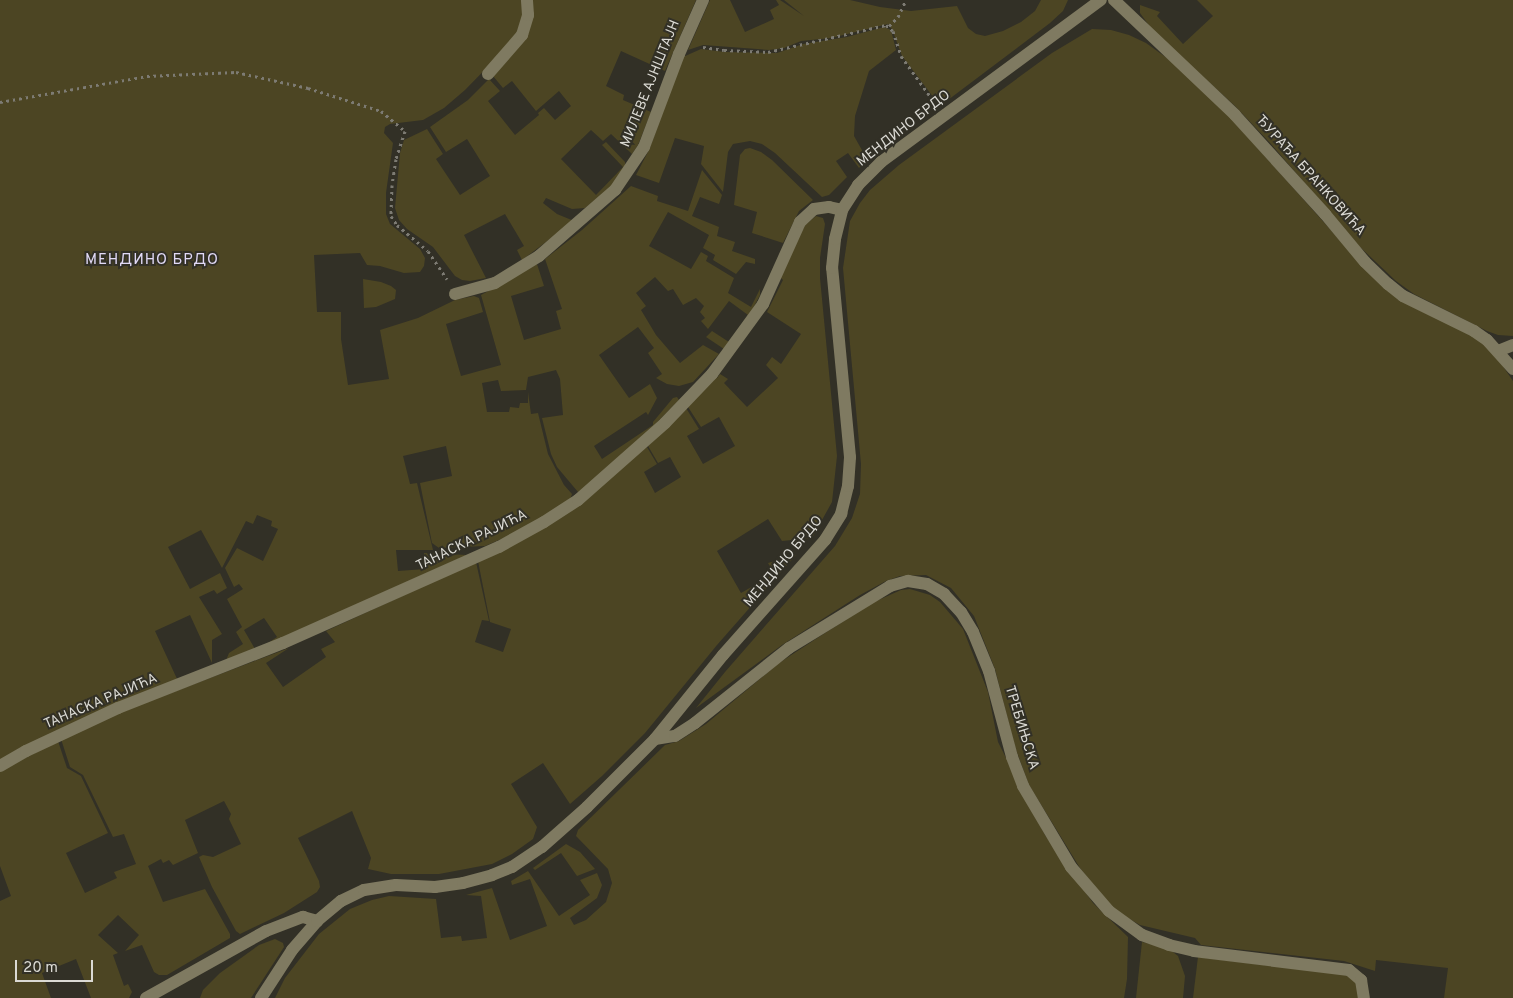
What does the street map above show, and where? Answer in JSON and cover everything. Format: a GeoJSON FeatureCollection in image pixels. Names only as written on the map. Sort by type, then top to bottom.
{"type":"FeatureCollection","features":[{"type":"Feature","properties":{"kind":"street"},"geometry":{"type":"LineString","coordinates":[[488,74],[522,35],[528,16],[527,0]]}},
{"type":"Feature","properties":{"kind":"street","name":"МИЛЕВЕ АЈНШТАЈН"},"geometry":{"type":"LineString","coordinates":[[455,294],[495,283],[539,256],[615,190],[644,147],[679,54],[703,0]]}},
{"type":"Feature","properties":{"kind":"street","name":"МЕНДИНО БРДО"},"geometry":{"type":"LineString","coordinates":[[261,998],[292,950],[317,921],[341,901],[364,890],[396,885],[435,887],[464,883],[492,875],[512,866],[542,847],[655,739],[723,655],[825,540],[841,514],[848,486],[850,457],[832,268],[835,239],[842,210],[858,185],[881,162],[1101,0]]}},
{"type":"Feature","properties":{"kind":"street","name":"ЂУРАЂА БРАНКОВИЋА"},"geometry":{"type":"LineString","coordinates":[[1114,0],[1235,115],[1365,262],[1388,284],[1403,296],[1474,331],[1498,351],[1513,369]]}},
{"type":"Feature","properties":{"kind":"street","name":"ТАНАСКА РАЈИЋА"},"geometry":{"type":"LineString","coordinates":[[0,766],[26,751],[110,712],[283,643],[499,547],[544,522],[578,500],[666,423],[712,374],[763,304],[800,222],[814,209],[830,207],[842,210]]}},
{"type":"Feature","properties":{"kind":"street"},"geometry":{"type":"LineString","coordinates":[[1498,351],[1513,345]]}},
{"type":"Feature","properties":{"kind":"street","name":"ТРЕБИЊСКА"},"geometry":{"type":"LineString","coordinates":[[655,739],[675,736],[789,648],[890,586],[908,581],[927,584],[944,594],[961,612],[973,632],[989,671],[1012,758],[1023,786],[1071,867],[1109,911],[1142,935],[1169,945],[1194,951],[1349,970],[1361,980],[1364,998]]}},
{"type":"Feature","properties":{"kind":"street"},"geometry":{"type":"LineString","coordinates":[[146,998],[266,931],[303,917],[317,921]]}},
{"type":"Feature","properties":{"kind":"path"},"geometry":{"type":"LineString","coordinates":[[679,54],[700,47],[768,52],[801,43],[845,36],[873,27],[889,26],[898,17],[906,0]]}},
{"type":"Feature","properties":{"kind":"path"},"geometry":{"type":"LineString","coordinates":[[889,26],[893,31],[901,56],[944,116]]}},
{"type":"Feature","properties":{"kind":"path"},"geometry":{"type":"LineString","coordinates":[[0,102],[147,76],[236,72],[308,88],[381,111],[405,131],[396,159],[391,216],[397,225],[428,251],[438,264],[455,294]]}},
{"type":"Feature","properties":{"kind":"shaded area"},"geometry":{"type":"Polygon","coordinates":[[[0,0],[522,0],[522,18],[514,40],[465,90],[444,108],[423,120],[390,124],[385,127],[384,133],[393,143],[386,193],[386,214],[390,224],[420,249],[425,258],[424,266],[420,272],[404,273],[380,266],[367,265],[360,253],[314,255],[317,312],[341,312],[341,339],[348,385],[389,379],[380,330],[418,318],[455,300],[474,296],[479,298],[483,312],[446,324],[461,376],[501,365],[481,295],[537,264],[544,286],[511,296],[524,340],[561,329],[556,311],[562,309],[545,259],[582,230],[631,186],[658,196],[657,201],[688,211],[702,170],[722,195],[719,204],[700,197],[692,216],[719,227],[717,236],[735,242],[732,251],[755,259],[755,264],[746,262],[736,274],[713,260],[715,255],[703,248],[709,235],[668,212],[649,246],[691,269],[701,252],[708,256],[706,261],[734,278],[728,293],[751,307],[760,289],[760,295],[750,314],[724,349],[706,337],[712,331],[729,342],[748,315],[729,301],[708,329],[701,321],[705,318],[700,312],[704,306],[696,298],[683,305],[673,289],[668,291],[655,277],[636,293],[646,306],[641,310],[656,335],[680,363],[703,345],[719,354],[693,382],[679,386],[667,384],[656,378],[662,374],[648,353],[654,348],[638,327],[599,355],[629,398],[650,384],[657,398],[648,415],[646,412],[594,446],[602,459],[653,425],[653,422],[673,398],[677,397],[679,400],[630,450],[581,492],[578,492],[557,467],[551,454],[542,418],[563,415],[560,379],[556,370],[528,377],[526,390],[501,391],[498,380],[482,383],[487,412],[509,412],[510,407],[519,408],[520,403],[528,403],[528,392],[531,414],[538,413],[548,454],[564,485],[572,494],[569,503],[527,528],[485,546],[439,548],[432,543],[420,483],[452,476],[446,446],[403,456],[410,484],[417,483],[433,550],[396,550],[398,571],[425,569],[424,553],[467,555],[262,647],[277,637],[264,618],[244,630],[255,649],[225,663],[229,653],[243,644],[236,632],[242,627],[227,599],[243,589],[239,584],[234,587],[225,568],[237,548],[263,561],[278,529],[271,526],[272,521],[257,515],[253,524],[246,521],[222,568],[201,530],[168,547],[190,589],[220,573],[227,588],[217,594],[214,590],[199,597],[222,634],[212,640],[212,663],[190,615],[155,631],[178,681],[104,710],[25,747],[0,762],[0,0]]]}},
{"type":"Feature","properties":{"kind":"shaded area"},"geometry":{"type":"Polygon","coordinates":[[[531,0],[696,0],[665,71],[621,51],[606,86],[624,95],[623,100],[651,112],[638,145],[632,154],[611,134],[603,141],[591,130],[561,159],[596,195],[623,167],[602,145],[606,142],[625,162],[625,167],[609,189],[585,208],[572,209],[546,198],[543,203],[557,214],[574,221],[522,260],[517,250],[524,246],[505,214],[464,235],[486,278],[470,281],[462,280],[455,276],[433,247],[407,229],[399,220],[395,208],[400,153],[404,140],[427,129],[443,154],[436,159],[460,195],[490,176],[467,139],[446,152],[430,127],[468,100],[489,79],[500,91],[488,101],[515,135],[539,115],[538,113],[544,108],[555,120],[571,106],[559,91],[536,111],[512,81],[503,88],[493,76],[507,61],[531,0]]]}},
{"type":"Feature","properties":{"kind":"shaded area"},"geometry":{"type":"Polygon","coordinates":[[[710,0],[730,0],[745,32],[774,19],[770,10],[779,5],[776,0],[780,0],[804,16],[784,0],[850,0],[880,7],[911,11],[957,6],[968,28],[976,34],[985,36],[1003,31],[1021,22],[1035,11],[1041,0],[1068,0],[1063,11],[1050,23],[940,106],[902,56],[892,29],[888,24],[831,38],[801,41],[784,48],[769,50],[703,45],[688,50],[710,0]]]}},
{"type":"Feature","properties":{"kind":"shaded area"},"geometry":{"type":"Polygon","coordinates":[[[1197,0],[1513,0],[1513,336],[1498,335],[1487,331],[1414,294],[1396,281],[1359,246],[1271,144],[1235,106],[1153,31],[1140,13],[1140,5],[1160,12],[1157,16],[1183,44],[1213,16],[1197,0]]]}},
{"type":"Feature","properties":{"kind":"shaded area"},"geometry":{"type":"Polygon","coordinates":[[[884,27],[891,30],[896,50],[869,71],[855,116],[854,136],[867,159],[859,168],[848,153],[836,161],[847,177],[829,195],[822,197],[775,153],[762,144],[750,141],[733,144],[728,152],[723,192],[701,164],[704,146],[675,138],[659,183],[636,175],[649,150],[683,57],[701,49],[725,52],[777,53],[803,44],[847,37],[884,27]]]}},
{"type":"Feature","properties":{"kind":"shaded area"},"geometry":{"type":"Polygon","coordinates":[[[1092,29],[1111,30],[1129,35],[1146,43],[1171,61],[1227,114],[1371,275],[1483,343],[1496,356],[1513,381],[1513,998],[1444,998],[1448,968],[1376,960],[1375,971],[1344,961],[1201,945],[1195,938],[1140,925],[1121,914],[1105,900],[1080,868],[1029,785],[1015,747],[995,669],[974,616],[951,588],[926,575],[900,576],[860,595],[782,645],[696,708],[835,546],[852,518],[860,494],[861,464],[843,268],[850,221],[860,203],[870,190],[899,165],[1052,53],[1092,29]]]}},
{"type":"Feature","properties":{"kind":"shaded area"},"geometry":{"type":"Polygon","coordinates":[[[750,148],[761,152],[772,160],[813,200],[799,211],[783,243],[752,233],[757,212],[734,205],[740,155],[745,149],[750,148]]]}},
{"type":"Feature","properties":{"kind":"shaded area"},"geometry":{"type":"Polygon","coordinates":[[[816,216],[823,218],[825,224],[820,258],[820,278],[837,456],[832,502],[812,538],[782,541],[768,519],[717,551],[741,593],[774,574],[768,563],[796,555],[717,645],[645,733],[602,776],[570,804],[543,763],[511,784],[537,827],[533,839],[512,854],[492,864],[439,874],[391,874],[368,869],[371,858],[352,811],[298,838],[319,881],[320,887],[317,892],[284,913],[240,934],[236,931],[212,887],[199,857],[203,855],[213,857],[241,844],[229,819],[231,814],[224,801],[185,820],[198,853],[173,865],[169,860],[163,863],[161,859],[148,866],[163,902],[205,889],[230,934],[230,938],[167,975],[159,975],[154,972],[142,945],[125,951],[139,935],[118,915],[98,935],[118,953],[113,955],[124,986],[128,984],[132,992],[129,998],[91,998],[76,959],[42,973],[51,998],[0,998],[0,901],[11,896],[0,866],[0,771],[58,741],[67,768],[81,776],[108,833],[66,853],[85,893],[117,878],[114,872],[136,864],[124,834],[113,837],[83,775],[70,767],[61,739],[126,710],[289,648],[266,663],[283,687],[326,657],[321,649],[335,642],[326,631],[476,562],[489,621],[482,620],[475,642],[503,652],[511,629],[490,622],[478,561],[647,447],[657,464],[644,472],[655,493],[681,477],[670,457],[658,463],[648,446],[686,408],[699,429],[687,436],[703,464],[735,446],[719,417],[701,427],[688,407],[715,376],[717,378],[720,374],[728,379],[724,383],[747,407],[778,378],[766,365],[772,357],[781,364],[801,334],[767,312],[783,280],[780,277],[805,225],[816,216]]]}},
{"type":"Feature","properties":{"kind":"shaded area"},"geometry":{"type":"Polygon","coordinates":[[[363,279],[391,286],[396,290],[395,299],[376,307],[364,308],[363,279]]]}},
{"type":"Feature","properties":{"kind":"shaded area"},"geometry":{"type":"Polygon","coordinates":[[[910,589],[930,595],[940,602],[963,629],[988,692],[998,742],[1045,835],[1093,903],[1128,937],[1127,979],[1124,998],[275,998],[285,978],[319,934],[350,909],[372,900],[389,896],[436,899],[441,938],[461,936],[462,941],[487,938],[481,896],[466,895],[492,888],[510,940],[547,926],[530,879],[512,885],[511,881],[528,871],[559,916],[590,895],[580,880],[597,873],[602,885],[597,898],[570,918],[574,925],[586,920],[606,902],[612,883],[608,869],[576,836],[578,830],[665,745],[679,741],[706,724],[779,663],[825,633],[874,602],[901,590],[910,589]]]}},
{"type":"Feature","properties":{"kind":"shaded area"},"geometry":{"type":"Polygon","coordinates":[[[566,844],[580,852],[595,869],[577,876],[561,853],[535,870],[533,868],[566,844]]]}},
{"type":"Feature","properties":{"kind":"shaded area"},"geometry":{"type":"Polygon","coordinates":[[[275,939],[283,943],[284,947],[251,998],[200,998],[203,990],[220,973],[259,945],[275,939]]]}},
{"type":"Feature","properties":{"kind":"shaded area"},"geometry":{"type":"Polygon","coordinates":[[[1142,942],[1168,948],[1178,956],[1185,976],[1183,998],[1136,998],[1142,942]]]}},
{"type":"Feature","properties":{"kind":"shaded area"},"geometry":{"type":"Polygon","coordinates":[[[1198,957],[1348,975],[1354,980],[1358,988],[1358,998],[1193,998],[1198,957]]]}},
{"type":"Feature","properties":{"kind":"district","name":"МЕНДИНО БРДО"},"geometry":{"type":"Point","coordinates":[152,261]}}]}
